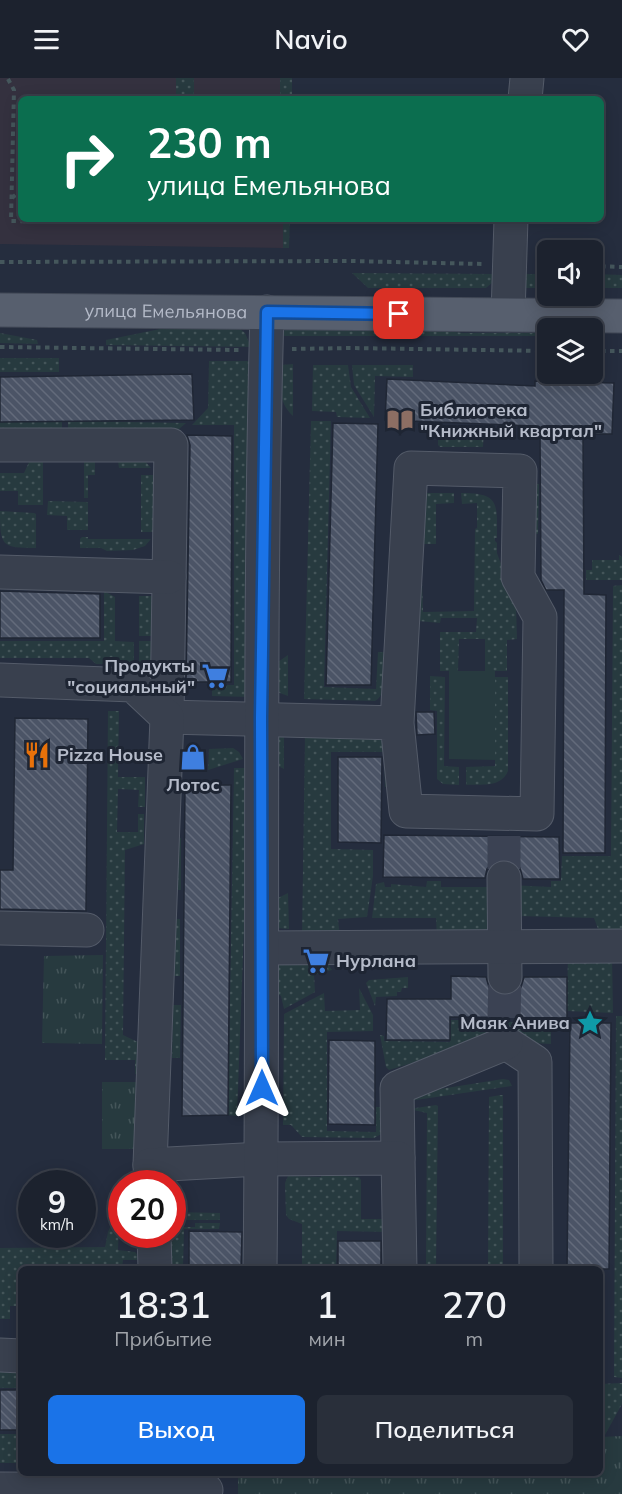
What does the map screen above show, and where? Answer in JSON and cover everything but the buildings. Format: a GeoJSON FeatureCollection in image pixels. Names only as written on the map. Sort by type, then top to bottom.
{"type":"FeatureCollection","features":[{"type":"Feature","properties":{"kind":"main road","name":"улица Емельянова"},"geometry":{"type":"LineString","coordinates":[[0,310],[622,316]]}},
{"type":"Feature","properties":{"kind":"street"},"geometry":{"type":"LineString","coordinates":[[525,96],[527,78]]}},
{"type":"Feature","properties":{"kind":"street"},"geometry":{"type":"LineString","coordinates":[[508,315],[511,222]]}},
{"type":"Feature","properties":{"kind":"street"},"geometry":{"type":"LineString","coordinates":[[260,1266],[261,718],[267,312]]}},
{"type":"Feature","properties":{"kind":"street"},"geometry":{"type":"LineString","coordinates":[[0,445],[171,445],[167,717],[151,1170]]}},
{"type":"Feature","properties":{"kind":"street"},"geometry":{"type":"LineString","coordinates":[[411,468],[519,471],[518,577],[540,617],[537,814],[504,824],[406,811],[397,723],[411,468]]}},
{"type":"Feature","properties":{"kind":"street"},"geometry":{"type":"LineString","coordinates":[[0,572],[169,577]]}},
{"type":"Feature","properties":{"kind":"street"},"geometry":{"type":"LineString","coordinates":[[0,680],[133,685],[167,717],[397,723]]}},
{"type":"Feature","properties":{"kind":"street"},"geometry":{"type":"LineString","coordinates":[[504,878],[504,962]]}},
{"type":"Feature","properties":{"kind":"street"},"geometry":{"type":"LineString","coordinates":[[0,928],[87,930]]}},
{"type":"Feature","properties":{"kind":"street"},"geometry":{"type":"LineString","coordinates":[[262,948],[504,962],[622,946]]}},
{"type":"Feature","properties":{"kind":"street"},"geometry":{"type":"LineString","coordinates":[[400,1266],[397,1088],[505,1031],[535,1062],[536,1266]]}},
{"type":"Feature","properties":{"kind":"street"},"geometry":{"type":"LineString","coordinates":[[180,1170],[261,1159],[398,1158]]}},
{"type":"Feature","properties":{"kind":"street"},"geometry":{"type":"LineString","coordinates":[[154,1248],[155,1266]]}},
{"type":"Feature","properties":{"kind":"street"},"geometry":{"type":"LineString","coordinates":[[0,1355],[18,1356]]}},
{"type":"Feature","properties":{"kind":"street"},"geometry":{"type":"LineString","coordinates":[[0,1489],[206,1490]]}},
{"type":"Feature","properties":{"kind":"path"},"geometry":{"type":"LineString","coordinates":[[8,79],[14,90],[11,221],[18,221]]}},
{"type":"Feature","properties":{"kind":"path"},"geometry":{"type":"LineString","coordinates":[[12,199],[18,193]]}},
{"type":"Feature","properties":{"kind":"path"},"geometry":{"type":"LineString","coordinates":[[0,262],[350,261],[537,265]]}},
{"type":"Feature","properties":{"kind":"path"},"geometry":{"type":"LineString","coordinates":[[603,266],[622,267]]}},
{"type":"Feature","properties":{"kind":"path"},"geometry":{"type":"LineString","coordinates":[[603,351],[622,351]]}},
{"type":"Feature","properties":{"kind":"shaded area"},"geometry":{"type":"Polygon","coordinates":[[[0,78],[280,78],[280,96],[18,96],[18,222],[283,222],[283,248],[0,244],[0,78]]]}},
{"type":"Feature","properties":{"kind":"green space"},"geometry":{"type":"Polygon","coordinates":[[[176,78],[194,78],[194,96],[176,96],[176,78]]]}},
{"type":"Feature","properties":{"kind":"green space"},"geometry":{"type":"Polygon","coordinates":[[[280,78],[292,78],[292,96],[280,96],[280,78]]]}},
{"type":"Feature","properties":{"kind":"green space"},"geometry":{"type":"Polygon","coordinates":[[[283,222],[290,222],[289,248],[283,248],[283,222]]]}},
{"type":"Feature","properties":{"kind":"green space"},"geometry":{"type":"Polygon","coordinates":[[[352,273],[494,274],[493,282],[486,288],[368,288],[352,273]]]}},
{"type":"Feature","properties":{"kind":"green space"},"geometry":{"type":"Polygon","coordinates":[[[518,274],[537,274],[537,288],[526,288],[518,281],[518,274]]]}},
{"type":"Feature","properties":{"kind":"green space"},"geometry":{"type":"Polygon","coordinates":[[[603,274],[622,275],[622,288],[603,288],[603,274]]]}},
{"type":"Feature","properties":{"kind":"green space"},"geometry":{"type":"Polygon","coordinates":[[[362,321],[463,333],[537,333],[537,336],[282,336],[286,327],[362,321]]]}},
{"type":"Feature","properties":{"kind":"green space"},"geometry":{"type":"Polygon","coordinates":[[[165,328],[239,328],[245,333],[251,347],[106,345],[106,340],[165,328]]]}},
{"type":"Feature","properties":{"kind":"green space"},"geometry":{"type":"Polygon","coordinates":[[[0,333],[37,340],[38,344],[0,343],[0,333]]]}},
{"type":"Feature","properties":{"kind":"green space"},"geometry":{"type":"Polygon","coordinates":[[[0,358],[59,358],[59,372],[0,372],[0,358]]]}},
{"type":"Feature","properties":{"kind":"green space"},"geometry":{"type":"Polygon","coordinates":[[[209,361],[251,361],[250,697],[212,696],[212,685],[234,685],[234,425],[192,425],[208,408],[209,361]]]}},
{"type":"Feature","properties":{"kind":"green space"},"geometry":{"type":"Polygon","coordinates":[[[293,364],[293,416],[282,399],[281,365],[293,364]]]}},
{"type":"Feature","properties":{"kind":"green space"},"geometry":{"type":"Polygon","coordinates":[[[313,365],[348,365],[351,387],[370,418],[337,417],[336,412],[312,411],[313,365]]]}},
{"type":"Feature","properties":{"kind":"green space"},"geometry":{"type":"Polygon","coordinates":[[[352,365],[413,365],[413,377],[375,376],[374,417],[354,385],[352,365]]]}},
{"type":"Feature","properties":{"kind":"green space"},"geometry":{"type":"Polygon","coordinates":[[[0,421],[62,422],[62,439],[0,438],[0,421]]]}},
{"type":"Feature","properties":{"kind":"green space"},"geometry":{"type":"Polygon","coordinates":[[[68,421],[186,423],[172,435],[68,438],[68,421]]]}},
{"type":"Feature","properties":{"kind":"green space"},"geometry":{"type":"Polygon","coordinates":[[[311,421],[331,421],[324,687],[376,689],[378,652],[385,652],[384,686],[375,701],[304,699],[311,421]]]}},
{"type":"Feature","properties":{"kind":"green space"},"geometry":{"type":"Polygon","coordinates":[[[438,427],[484,427],[483,447],[440,447],[438,427]]]}},
{"type":"Feature","properties":{"kind":"green space"},"geometry":{"type":"Polygon","coordinates":[[[30,460],[145,461],[151,468],[119,468],[118,461],[95,461],[95,475],[88,475],[88,498],[84,498],[84,461],[43,461],[43,505],[18,505],[18,491],[0,491],[0,473],[24,473],[30,460]]]}},
{"type":"Feature","properties":{"kind":"green space"},"geometry":{"type":"Polygon","coordinates":[[[141,475],[154,475],[153,532],[141,532],[141,475]]]}},
{"type":"Feature","properties":{"kind":"green space"},"geometry":{"type":"Polygon","coordinates":[[[528,484],[539,484],[538,534],[527,533],[528,484]]]}},
{"type":"Feature","properties":{"kind":"green space"},"geometry":{"type":"Polygon","coordinates":[[[425,493],[454,493],[454,503],[436,504],[436,544],[407,544],[425,493]]]}},
{"type":"Feature","properties":{"kind":"green space"},"geometry":{"type":"Polygon","coordinates":[[[461,493],[474,493],[490,498],[496,508],[497,553],[516,605],[517,639],[507,640],[507,671],[485,671],[485,639],[459,639],[458,671],[440,671],[440,632],[476,632],[477,618],[441,618],[440,623],[418,621],[421,550],[423,612],[474,611],[477,503],[462,504],[461,493]]]}},
{"type":"Feature","properties":{"kind":"green space"},"geometry":{"type":"Polygon","coordinates":[[[48,501],[88,502],[88,530],[67,530],[67,516],[47,515],[48,501]]]}},
{"type":"Feature","properties":{"kind":"green space"},"geometry":{"type":"Polygon","coordinates":[[[0,511],[36,514],[36,548],[9,546],[5,543],[1,532],[0,511]]]}},
{"type":"Feature","properties":{"kind":"green space"},"geometry":{"type":"Polygon","coordinates":[[[82,537],[88,537],[88,539],[151,539],[145,546],[133,550],[107,551],[101,548],[80,548],[82,537]]]}},
{"type":"Feature","properties":{"kind":"green space"},"geometry":{"type":"Polygon","coordinates":[[[619,555],[622,557],[622,580],[586,580],[586,570],[592,570],[592,560],[619,560],[619,555]]]}},
{"type":"Feature","properties":{"kind":"green space"},"geometry":{"type":"Polygon","coordinates":[[[622,585],[622,938],[601,937],[594,918],[518,916],[510,885],[551,887],[551,881],[561,881],[562,856],[611,856],[613,586],[622,585]]]}},
{"type":"Feature","properties":{"kind":"green space"},"geometry":{"type":"Polygon","coordinates":[[[104,591],[115,597],[115,641],[134,642],[134,664],[96,664],[89,658],[0,658],[0,641],[104,641],[104,591]]]}},
{"type":"Feature","properties":{"kind":"green space"},"geometry":{"type":"Polygon","coordinates":[[[139,596],[154,596],[154,636],[139,636],[139,596]]]}},
{"type":"Feature","properties":{"kind":"green space"},"geometry":{"type":"Polygon","coordinates":[[[139,641],[154,641],[152,670],[144,676],[139,671],[139,641]]]}},
{"type":"Feature","properties":{"kind":"green space"},"geometry":{"type":"Polygon","coordinates":[[[288,655],[288,696],[277,692],[275,664],[288,655]]]}},
{"type":"Feature","properties":{"kind":"green space"},"geometry":{"type":"Polygon","coordinates":[[[449,671],[495,671],[495,760],[449,759],[449,671]]]}},
{"type":"Feature","properties":{"kind":"green space"},"geometry":{"type":"Polygon","coordinates":[[[430,676],[445,677],[444,766],[459,767],[459,785],[443,784],[437,779],[437,711],[430,710],[430,676]]]}},
{"type":"Feature","properties":{"kind":"green space"},"geometry":{"type":"Polygon","coordinates":[[[495,677],[508,677],[508,771],[496,783],[466,785],[466,767],[495,766],[495,677]]]}},
{"type":"Feature","properties":{"kind":"green space"},"geometry":{"type":"Polygon","coordinates":[[[108,711],[119,711],[118,777],[145,777],[145,807],[138,807],[139,790],[118,789],[117,832],[138,832],[138,814],[144,814],[144,844],[125,850],[123,1035],[142,1044],[142,1074],[135,1074],[135,1060],[105,1060],[108,711]]]}},
{"type":"Feature","properties":{"kind":"green space"},"geometry":{"type":"Polygon","coordinates":[[[284,725],[284,769],[268,761],[268,736],[284,725]]]}},
{"type":"Feature","properties":{"kind":"green space"},"geometry":{"type":"Polygon","coordinates":[[[305,734],[385,738],[391,787],[385,787],[384,752],[331,752],[331,849],[373,850],[373,876],[367,917],[338,919],[340,937],[302,937],[305,734]]]}},
{"type":"Feature","properties":{"kind":"green space"},"geometry":{"type":"Polygon","coordinates":[[[233,748],[243,759],[208,770],[209,749],[233,748]]]}},
{"type":"Feature","properties":{"kind":"green space"},"geometry":{"type":"Polygon","coordinates":[[[234,768],[250,768],[237,1116],[228,1115],[234,768]]]}},
{"type":"Feature","properties":{"kind":"green space"},"geometry":{"type":"Polygon","coordinates":[[[174,837],[181,838],[181,890],[174,890],[174,837]]]}},
{"type":"Feature","properties":{"kind":"green space"},"geometry":{"type":"Polygon","coordinates":[[[427,881],[441,881],[441,887],[494,887],[486,933],[437,940],[436,918],[372,918],[376,884],[384,882],[385,887],[391,887],[391,884],[426,887],[427,881]]]}},
{"type":"Feature","properties":{"kind":"green space"},"geometry":{"type":"Polygon","coordinates":[[[288,893],[289,929],[277,928],[264,905],[288,893]]]}},
{"type":"Feature","properties":{"kind":"green space"},"geometry":{"type":"Polygon","coordinates":[[[173,919],[180,919],[180,976],[173,976],[173,919]]]}},
{"type":"Feature","properties":{"kind":"green space"},"geometry":{"type":"Polygon","coordinates":[[[568,952],[612,956],[613,1013],[567,1011],[568,952]]]}},
{"type":"Feature","properties":{"kind":"green space"},"geometry":{"type":"Polygon","coordinates":[[[103,955],[102,1044],[42,1043],[44,956],[103,955]]]}},
{"type":"Feature","properties":{"kind":"green space"},"geometry":{"type":"Polygon","coordinates":[[[277,960],[328,964],[332,970],[314,975],[315,992],[284,1009],[281,996],[274,992],[277,960]]]}},
{"type":"Feature","properties":{"kind":"green space"},"geometry":{"type":"Polygon","coordinates":[[[408,977],[408,988],[402,988],[401,992],[397,992],[397,996],[376,997],[375,1006],[366,983],[369,980],[408,977]]]}},
{"type":"Feature","properties":{"kind":"green space"},"geometry":{"type":"Polygon","coordinates":[[[359,988],[373,1015],[373,1031],[327,1032],[327,1131],[376,1132],[376,1107],[382,1107],[383,1133],[374,1138],[302,1137],[291,1125],[283,1125],[284,1014],[324,993],[325,1011],[360,1010],[359,988]]]}},
{"type":"Feature","properties":{"kind":"green space"},"geometry":{"type":"Polygon","coordinates":[[[173,1005],[181,1005],[180,1058],[172,1058],[173,1005]]]}},
{"type":"Feature","properties":{"kind":"green space"},"geometry":{"type":"Polygon","coordinates":[[[616,1016],[622,1016],[622,1378],[614,1377],[616,1016]]]}},
{"type":"Feature","properties":{"kind":"green space"},"geometry":{"type":"Polygon","coordinates":[[[451,1020],[491,1020],[488,1033],[479,1043],[389,1070],[386,1067],[380,1035],[384,1036],[384,1041],[450,1042],[451,1020]]]}},
{"type":"Feature","properties":{"kind":"green space"},"geometry":{"type":"Polygon","coordinates":[[[507,1022],[551,1022],[551,1044],[533,1043],[507,1027],[507,1022]]]}},
{"type":"Feature","properties":{"kind":"green space"},"geometry":{"type":"Polygon","coordinates":[[[503,1079],[509,1080],[512,1086],[409,1101],[421,1092],[503,1079]]]}},
{"type":"Feature","properties":{"kind":"green space"},"geometry":{"type":"Polygon","coordinates":[[[102,1082],[137,1082],[136,1149],[102,1149],[102,1082]]]}},
{"type":"Feature","properties":{"kind":"green space"},"geometry":{"type":"Polygon","coordinates":[[[503,1095],[503,1266],[488,1266],[489,1097],[503,1095]]]}},
{"type":"Feature","properties":{"kind":"green space"},"geometry":{"type":"Polygon","coordinates":[[[438,1106],[436,1266],[423,1266],[426,1265],[427,1113],[409,1109],[438,1106]]]}},
{"type":"Feature","properties":{"kind":"green space"},"geometry":{"type":"Polygon","coordinates":[[[322,1170],[342,1170],[342,1176],[359,1177],[361,1180],[361,1219],[388,1219],[386,1232],[337,1231],[336,1266],[302,1266],[302,1224],[289,1219],[286,1215],[285,1183],[288,1176],[321,1177],[322,1170]]]}},
{"type":"Feature","properties":{"kind":"green space"},"geometry":{"type":"Polygon","coordinates":[[[186,1212],[220,1213],[220,1220],[186,1220],[186,1212]]]}},
{"type":"Feature","properties":{"kind":"green space"},"geometry":{"type":"Polygon","coordinates":[[[195,1223],[220,1223],[219,1229],[186,1229],[186,1227],[195,1227],[195,1223]]]}},
{"type":"Feature","properties":{"kind":"green space"},"geometry":{"type":"Polygon","coordinates":[[[108,1232],[108,1248],[135,1252],[142,1260],[123,1260],[122,1266],[18,1266],[18,1306],[10,1306],[10,1319],[0,1319],[0,1248],[105,1247],[108,1232]]]}},
{"type":"Feature","properties":{"kind":"green space"},"geometry":{"type":"Polygon","coordinates":[[[169,1248],[184,1248],[183,1266],[168,1266],[169,1248]]]}},
{"type":"Feature","properties":{"kind":"green space"},"geometry":{"type":"Polygon","coordinates":[[[0,1372],[16,1372],[16,1388],[0,1388],[0,1372]]]}},
{"type":"Feature","properties":{"kind":"green space"},"geometry":{"type":"Polygon","coordinates":[[[622,1383],[622,1404],[603,1439],[603,1384],[622,1383]]]}},
{"type":"Feature","properties":{"kind":"green space"},"geometry":{"type":"Polygon","coordinates":[[[0,1434],[18,1434],[18,1463],[0,1463],[0,1434]]]}},
{"type":"Feature","properties":{"kind":"green space"},"geometry":{"type":"Polygon","coordinates":[[[622,1436],[622,1494],[238,1494],[238,1476],[603,1476],[603,1437],[622,1436]]]}},
{"type":"Feature","properties":{"kind":"tunnel"},"geometry":{"type":"LineString","coordinates":[[504,836],[504,878]]}},
{"type":"Feature","properties":{"kind":"tunnel"},"geometry":{"type":"LineString","coordinates":[[504,1018],[505,977]]}},
{"type":"Feature","properties":{"kind":"place","name":"Библиотека \"Книжный квартал\""},"geometry":{"type":"Point","coordinates":[400,420]}},
{"type":"Feature","properties":{"kind":"place","name":"Продукты \"социальный\""},"geometry":{"type":"Point","coordinates":[215,676]}},
{"type":"Feature","properties":{"kind":"place","name":"Pizza House"},"geometry":{"type":"Point","coordinates":[37,755]}},
{"type":"Feature","properties":{"kind":"place","name":"Лотос"},"geometry":{"type":"Point","coordinates":[193,757]}},
{"type":"Feature","properties":{"kind":"place","name":"Нурлана"},"geometry":{"type":"Point","coordinates":[316,961]}},
{"type":"Feature","properties":{"kind":"place","name":"Маяк Анива"},"geometry":{"type":"Point","coordinates":[590,1023]}},
{"type":"Feature","properties":{"kind":"route"},"geometry":{"type":"LineString","coordinates":[[262,1088],[261,718],[267,312],[399,314]]}}]}
